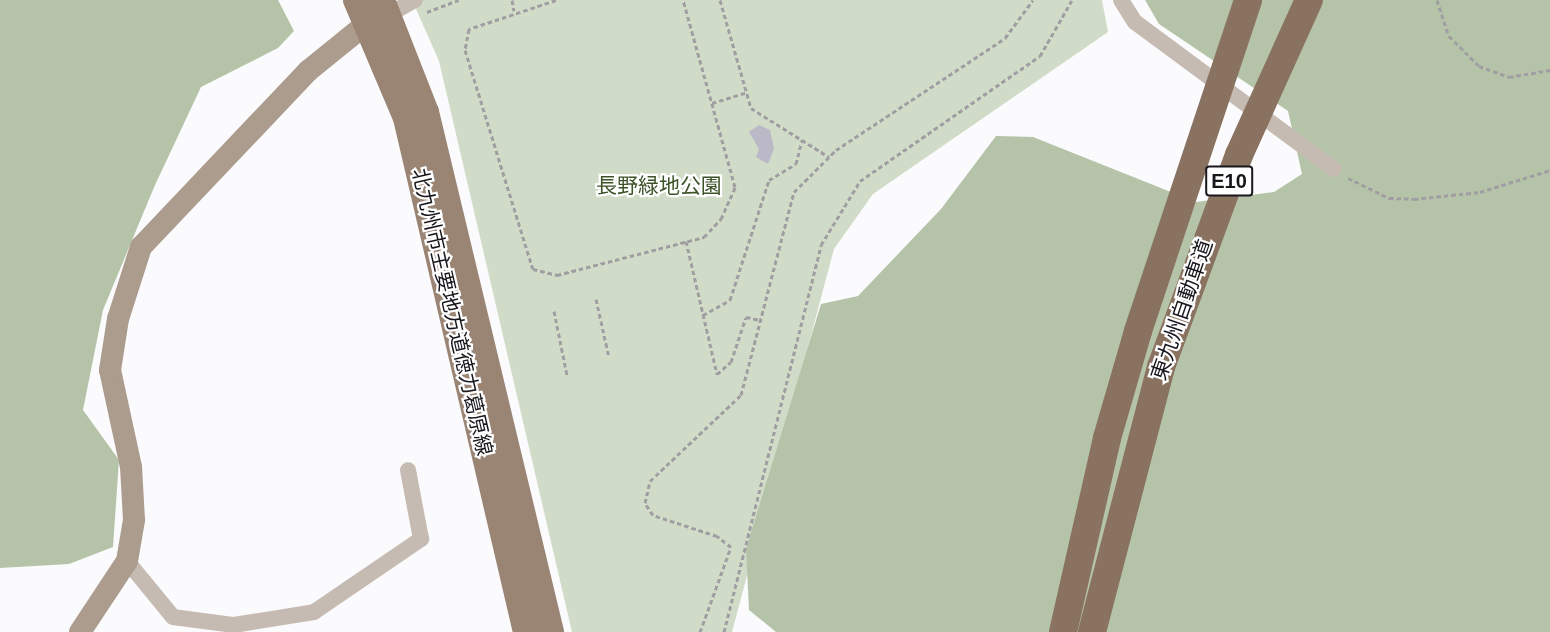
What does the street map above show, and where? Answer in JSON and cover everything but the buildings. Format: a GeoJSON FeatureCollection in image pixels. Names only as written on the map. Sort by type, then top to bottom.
{"type":"FeatureCollection","features":[{"type":"Feature","properties":{"kind":"highway","name":"東九州自動車道"},"geometry":{"type":"LineString","coordinates":[[1063,632],[1107,438],[1138,331],[1248,0]]}},
{"type":"Feature","properties":{"kind":"highway","name":"東九州自動車道"},"geometry":{"type":"LineString","coordinates":[[1092,632],[1161,367],[1239,155],[1309,0]]}},
{"type":"Feature","properties":{"kind":"main road","name":"北九州市主要地方道徳力葛原線"},"geometry":{"type":"LineString","coordinates":[[356,0],[380,14],[426,112],[551,632]]}},
{"type":"Feature","properties":{"kind":"main road","name":"北九州市主要地方道徳力葛原線"},"geometry":{"type":"LineString","coordinates":[[380,14],[526,632]]}},
{"type":"Feature","properties":{"kind":"street"},"geometry":{"type":"LineString","coordinates":[[1121,0],[1135,22],[1334,170]]}},
{"type":"Feature","properties":{"kind":"street"},"geometry":{"type":"LineString","coordinates":[[80,632],[127,561],[134,493],[110,370],[118,319],[141,247],[308,71],[380,14],[418,7]]}},
{"type":"Feature","properties":{"kind":"street"},"geometry":{"type":"LineString","coordinates":[[127,561],[173,617],[236,629],[314,612],[421,539],[408,470]]}},
{"type":"Feature","properties":{"kind":"path"},"geometry":{"type":"LineString","coordinates":[[418,7],[459,0]]}},
{"type":"Feature","properties":{"kind":"path"},"geometry":{"type":"LineString","coordinates":[[513,0],[514,11]]}},
{"type":"Feature","properties":{"kind":"path"},"geometry":{"type":"LineString","coordinates":[[556,0],[514,11],[469,29],[465,50],[533,270],[557,276],[704,237],[721,219],[735,187],[683,0]]}},
{"type":"Feature","properties":{"kind":"path"},"geometry":{"type":"LineString","coordinates":[[720,0],[751,108],[829,157]]}},
{"type":"Feature","properties":{"kind":"path"},"geometry":{"type":"LineString","coordinates":[[700,632],[731,547],[717,536],[653,515],[645,503],[650,481],[741,395],[794,192],[829,157],[1005,38],[1034,0]]}},
{"type":"Feature","properties":{"kind":"path"},"geometry":{"type":"LineString","coordinates":[[723,632],[821,245],[860,181],[1040,56],[1072,0]]}},
{"type":"Feature","properties":{"kind":"path"},"geometry":{"type":"LineString","coordinates":[[1437,0],[1449,36],[1479,66],[1509,77],[1550,70]]}},
{"type":"Feature","properties":{"kind":"path"},"geometry":{"type":"LineString","coordinates":[[712,104],[747,92]]}},
{"type":"Feature","properties":{"kind":"path"},"geometry":{"type":"LineString","coordinates":[[703,315],[730,300],[769,180],[796,164],[801,140]]}},
{"type":"Feature","properties":{"kind":"path"},"geometry":{"type":"LineString","coordinates":[[1334,170],[1368,190],[1414,199],[1480,192],[1550,170]]}},
{"type":"Feature","properties":{"kind":"path"},"geometry":{"type":"LineString","coordinates":[[686,241],[717,374],[731,362],[746,317],[760,320]]}},
{"type":"Feature","properties":{"kind":"path"},"geometry":{"type":"LineString","coordinates":[[596,299],[609,357]]}},
{"type":"Feature","properties":{"kind":"path"},"geometry":{"type":"LineString","coordinates":[[554,311],[567,375]]}},
{"type":"Feature","properties":{"kind":"green space"},"geometry":{"type":"Polygon","coordinates":[[[0,0],[278,0],[294,31],[278,48],[201,87],[155,185],[103,310],[83,410],[119,460],[113,547],[69,564],[0,568],[0,0]]]}},
{"type":"Feature","properties":{"kind":"green space","name":"長野緑地公園"},"geometry":{"type":"Polygon","coordinates":[[[412,0],[1102,0],[1108,32],[873,194],[834,249],[732,632],[572,632],[439,61],[412,0]]]}},
{"type":"Feature","properties":{"kind":"green space"},"geometry":{"type":"Polygon","coordinates":[[[1145,0],[1550,0],[1550,632],[776,632],[749,610],[746,549],[821,304],[858,296],[941,209],[996,136],[1033,137],[1196,202],[1274,192],[1302,174],[1288,111],[1159,24],[1145,0]]]}}]}
